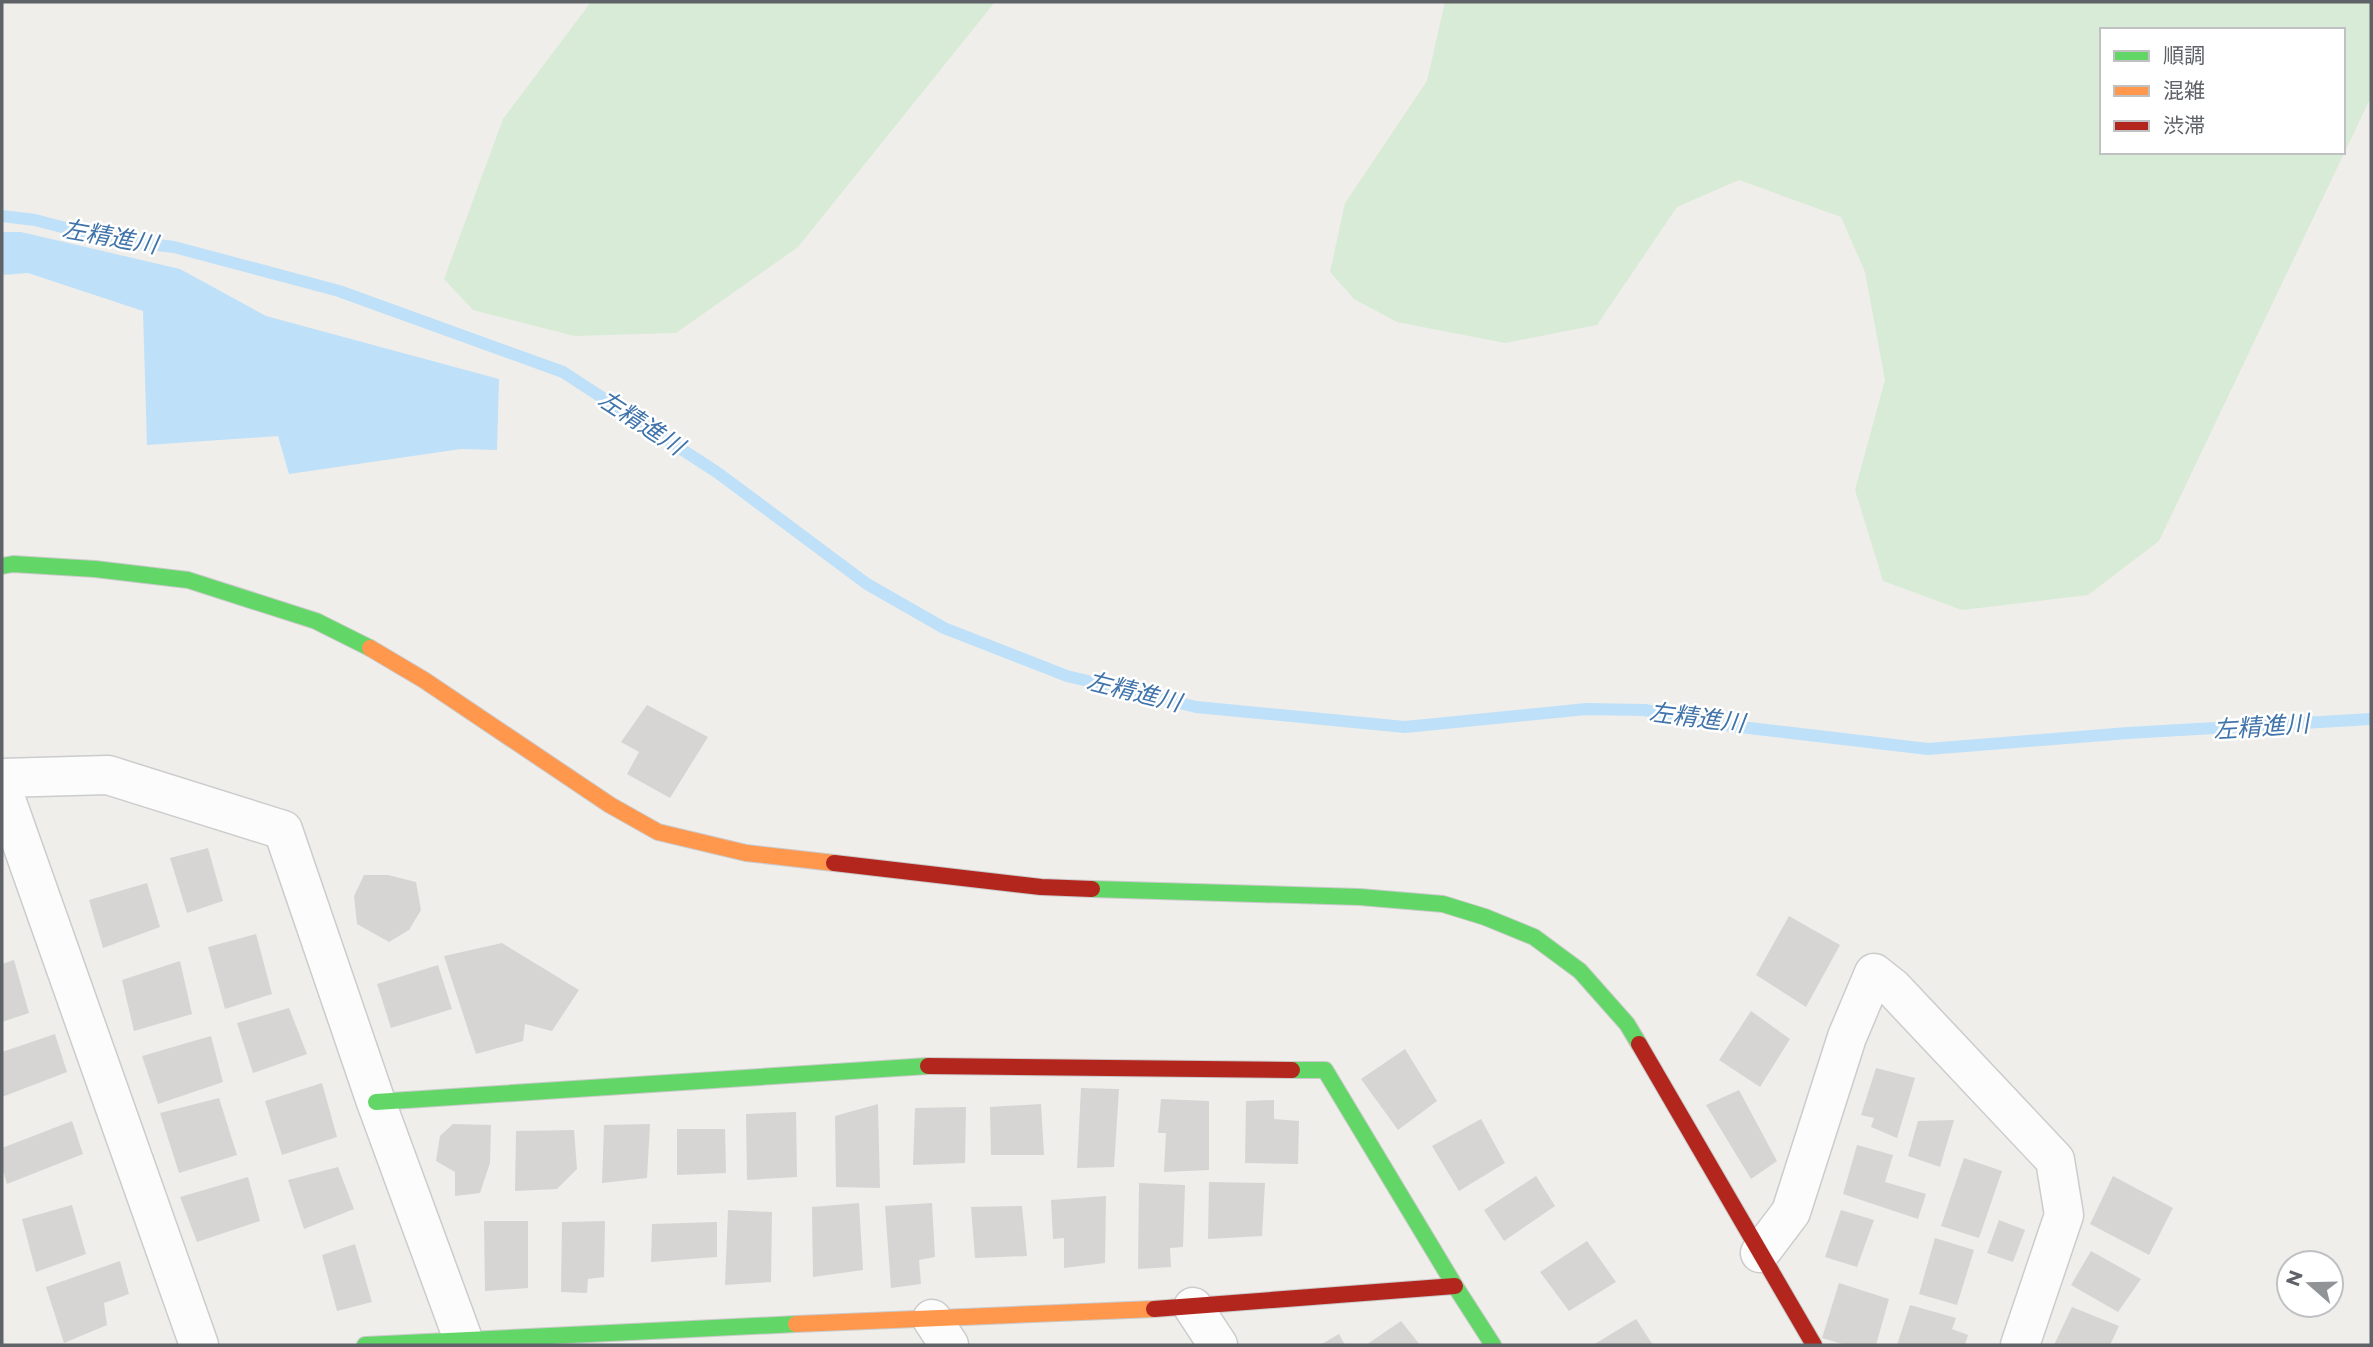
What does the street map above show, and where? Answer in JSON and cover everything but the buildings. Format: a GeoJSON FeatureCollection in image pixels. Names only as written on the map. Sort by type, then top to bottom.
{"type":"FeatureCollection","features":[{"type":"Feature","properties":{"kind":"street"},"geometry":{"type":"LineString","coordinates":[[2,566],[13,564],[95,569],[188,580],[316,621],[373,649],[424,680],[610,805],[658,832],[746,853],[1041,887],[1360,897],[1443,904],[1534,937],[1580,971],[1627,1024],[1814,1345]]}},
{"type":"Feature","properties":{"kind":"street"},"geometry":{"type":"LineString","coordinates":[[2,778],[108,775],[283,830],[376,1102],[463,1339]]}},
{"type":"Feature","properties":{"kind":"street"},"geometry":{"type":"LineString","coordinates":[[2,788],[199,1345]]}},
{"type":"Feature","properties":{"kind":"street"},"geometry":{"type":"LineString","coordinates":[[1760,1253],[1791,1212],[1847,1037],[1874,972],[1893,988],[2055,1160],[2064,1215],[2020,1345]]}},
{"type":"Feature","properties":{"kind":"street"},"geometry":{"type":"LineString","coordinates":[[376,1102],[940,1065],[1325,1070],[1493,1345]]}},
{"type":"Feature","properties":{"kind":"street"},"geometry":{"type":"LineString","coordinates":[[365,1345],[463,1339],[940,1332],[1193,1307],[1455,1286]]}},
{"type":"Feature","properties":{"kind":"street"},"geometry":{"type":"LineString","coordinates":[[1193,1307],[1218,1345]]}},
{"type":"Feature","properties":{"kind":"green space"},"geometry":{"type":"Polygon","coordinates":[[[591,2],[995,2],[798,247],[676,333],[574,336],[473,310],[444,279],[503,119],[591,2]]]}},
{"type":"Feature","properties":{"kind":"green space"},"geometry":{"type":"Polygon","coordinates":[[[1445,2],[2371,2],[2371,97],[2345,151],[2345,28],[2100,28],[2100,154],[2344,154],[2159,541],[2088,595],[1962,610],[1883,581],[1855,490],[1885,380],[1865,272],[1841,217],[1739,180],[1677,207],[1597,325],[1505,343],[1397,322],[1354,299],[1330,272],[1345,203],[1427,81],[1445,2]]]}},
{"type":"Feature","properties":{"kind":"water"},"geometry":{"type":"Polygon","coordinates":[[[2,232],[21,232],[180,269],[266,316],[499,379],[497,450],[461,449],[289,474],[278,436],[147,445],[143,311],[28,273],[2,275],[2,232]]]}},
{"type":"Feature","properties":{"kind":"waterway","name":"左精進川"},"geometry":{"type":"LineString","coordinates":[[2,216],[35,220],[108,239],[174,247],[339,291],[563,372],[718,473],[867,584],[944,628],[1067,676],[1196,707],[1405,727],[1586,709],[1645,710],[1732,726],[1928,749],[2128,733],[2371,719]]}},
{"type":"Feature","properties":{"kind":"traffic: fast"},"geometry":{"type":"LineString","coordinates":[[2,566],[13,564],[95,569],[188,580],[316,621],[370,648]]}},
{"type":"Feature","properties":{"kind":"traffic: fast"},"geometry":{"type":"LineString","coordinates":[[1092,889],[1360,897],[1443,904],[1534,937],[1580,971],[1627,1024],[1639,1044]]}},
{"type":"Feature","properties":{"kind":"traffic: fast"},"geometry":{"type":"LineString","coordinates":[[376,1102],[928,1066]]}},
{"type":"Feature","properties":{"kind":"traffic: fast"},"geometry":{"type":"LineString","coordinates":[[1292,1070],[1325,1070],[1493,1345]]}},
{"type":"Feature","properties":{"kind":"traffic: fast"},"geometry":{"type":"LineString","coordinates":[[365,1345],[796,1324]]}},
{"type":"Feature","properties":{"kind":"traffic: slow"},"geometry":{"type":"LineString","coordinates":[[370,648],[424,680],[610,805],[658,832],[746,853],[834,863]]}},
{"type":"Feature","properties":{"kind":"traffic: slow"},"geometry":{"type":"LineString","coordinates":[[796,1324],[1154,1309]]}},
{"type":"Feature","properties":{"kind":"traffic: jam"},"geometry":{"type":"LineString","coordinates":[[834,863],[1041,887],[1092,889]]}},
{"type":"Feature","properties":{"kind":"traffic: jam"},"geometry":{"type":"LineString","coordinates":[[1639,1044],[1814,1345]]}},
{"type":"Feature","properties":{"kind":"traffic: jam"},"geometry":{"type":"LineString","coordinates":[[928,1066],[1292,1070]]}},
{"type":"Feature","properties":{"kind":"traffic: jam"},"geometry":{"type":"LineString","coordinates":[[1154,1309],[1455,1286]]}}]}
